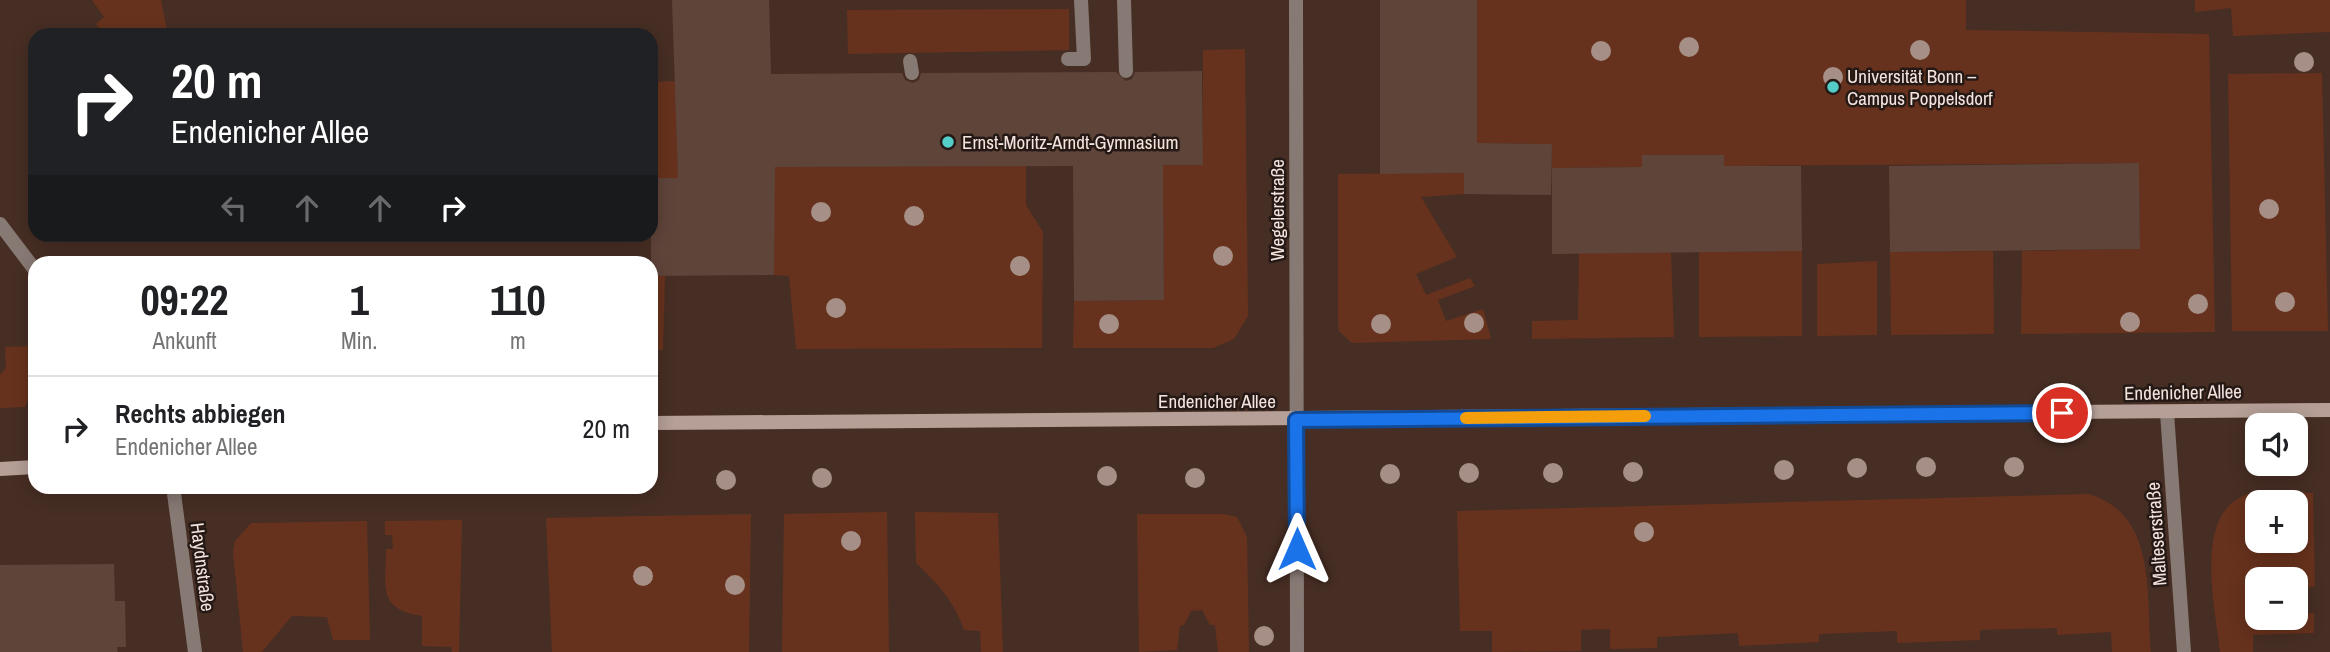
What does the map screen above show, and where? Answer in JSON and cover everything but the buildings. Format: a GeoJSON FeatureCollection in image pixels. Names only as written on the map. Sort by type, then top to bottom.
{"type":"FeatureCollection","features":[{"type":"Feature","properties":{"kind":"street"},"geometry":{"type":"LineString","coordinates":[[1068,59],[1084,59],[1081,0]]}},
{"type":"Feature","properties":{"kind":"street"},"geometry":{"type":"LineString","coordinates":[[1124,0],[1126,71]]}},
{"type":"Feature","properties":{"kind":"street","name":"Wegelerstraße"},"geometry":{"type":"LineString","coordinates":[[1296,0],[1297,652]]}},
{"type":"Feature","properties":{"kind":"street"},"geometry":{"type":"LineString","coordinates":[[0,224],[28,261]]}},
{"type":"Feature","properties":{"kind":"street","name":"Endenicher Allee"},"geometry":{"type":"LineString","coordinates":[[658,423],[2330,410]]}},
{"type":"Feature","properties":{"kind":"street","name":"Malteserstraße"},"geometry":{"type":"LineString","coordinates":[[2167,413],[2184,652]]}},
{"type":"Feature","properties":{"kind":"street"},"geometry":{"type":"LineString","coordinates":[[0,470],[28,468]]}},
{"type":"Feature","properties":{"kind":"street","name":"Haydnstraße"},"geometry":{"type":"LineString","coordinates":[[174,494],[195,652]]}},
{"type":"Feature","properties":{"kind":"shaded area"},"geometry":{"type":"Polygon","coordinates":[[[92,0],[161,0],[167,28],[99,28],[96,24],[104,17],[92,0]]]}},
{"type":"Feature","properties":{"kind":"shaded area"},"geometry":{"type":"Polygon","coordinates":[[[1477,0],[1966,0],[1966,30],[2209,34],[2215,332],[2021,334],[2022,251],[2140,249],[2139,163],[1724,166],[1723,155],[1642,155],[1642,167],[1552,168],[1552,144],[1464,143],[1477,64],[1477,0]]]}},
{"type":"Feature","properties":{"kind":"shaded area"},"geometry":{"type":"Polygon","coordinates":[[[2195,0],[2330,0],[2330,32],[2233,36],[2231,8],[2195,12],[2195,0]]]}},
{"type":"Feature","properties":{"kind":"shaded area"},"geometry":{"type":"Polygon","coordinates":[[[1069,9],[1069,50],[848,54],[847,10],[1069,9]]]}},
{"type":"Feature","properties":{"kind":"shaded area"},"geometry":{"type":"Polygon","coordinates":[[[1245,49],[1248,316],[1234,339],[1213,348],[1073,348],[1074,301],[1164,300],[1163,188],[1157,165],[1203,164],[1203,50],[1245,49]]]}},
{"type":"Feature","properties":{"kind":"shaded area"},"geometry":{"type":"Polygon","coordinates":[[[2322,73],[2328,331],[2232,331],[2228,74],[2322,73]]]}},
{"type":"Feature","properties":{"kind":"shaded area"},"geometry":{"type":"Polygon","coordinates":[[[675,81],[678,178],[658,179],[658,82],[675,81]]]}},
{"type":"Feature","properties":{"kind":"shaded area"},"geometry":{"type":"Polygon","coordinates":[[[1026,166],[1026,205],[1043,232],[1042,348],[796,349],[789,276],[774,275],[773,167],[1026,166]]]}},
{"type":"Feature","properties":{"kind":"shaded area"},"geometry":{"type":"Polygon","coordinates":[[[1464,173],[1464,194],[1421,197],[1457,257],[1416,274],[1426,295],[1470,278],[1475,286],[1438,300],[1446,321],[1483,309],[1491,339],[1352,343],[1339,331],[1338,322],[1338,174],[1464,173]]]}},
{"type":"Feature","properties":{"kind":"shaded area"},"geometry":{"type":"Polygon","coordinates":[[[1802,251],[1802,336],[1699,337],[1699,252],[1802,251]]]}},
{"type":"Feature","properties":{"kind":"shaded area"},"geometry":{"type":"Polygon","coordinates":[[[1993,251],[1994,334],[1891,335],[1890,252],[1993,251]]]}},
{"type":"Feature","properties":{"kind":"shaded area"},"geometry":{"type":"Polygon","coordinates":[[[1579,252],[1671,252],[1674,337],[1532,339],[1532,321],[1578,320],[1579,252]]]}},
{"type":"Feature","properties":{"kind":"shaded area"},"geometry":{"type":"Polygon","coordinates":[[[1877,261],[1877,335],[1817,336],[1817,264],[1877,261]]]}},
{"type":"Feature","properties":{"kind":"shaded area"},"geometry":{"type":"Polygon","coordinates":[[[658,276],[665,276],[663,350],[658,350],[658,276]]]}},
{"type":"Feature","properties":{"kind":"shaded area"},"geometry":{"type":"Polygon","coordinates":[[[28,346],[28,400],[25,407],[0,408],[0,375],[6,368],[5,347],[28,346]]]}},
{"type":"Feature","properties":{"kind":"shaded area"},"geometry":{"type":"Polygon","coordinates":[[[2308,493],[2313,493],[2315,587],[2308,587],[2308,567],[2245,567],[2245,630],[2308,630],[2308,613],[2314,613],[2314,633],[2253,635],[2253,652],[2220,652],[2211,566],[2218,524],[2227,507],[2245,496],[2245,553],[2308,553],[2308,493]]]}},
{"type":"Feature","properties":{"kind":"shaded area"},"geometry":{"type":"Polygon","coordinates":[[[2089,494],[2111,504],[2127,519],[2137,538],[2144,559],[2147,582],[2151,652],[2112,652],[2111,632],[2057,635],[2057,628],[1980,630],[1980,640],[1897,643],[1897,631],[1819,634],[1819,642],[1739,646],[1738,633],[1657,637],[1657,648],[1610,649],[1610,629],[1581,630],[1581,651],[1492,652],[1492,631],[1460,631],[1457,511],[2089,494]]]}},
{"type":"Feature","properties":{"kind":"shaded area"},"geometry":{"type":"Polygon","coordinates":[[[887,512],[889,652],[782,652],[784,514],[887,512]]]}},
{"type":"Feature","properties":{"kind":"shaded area"},"geometry":{"type":"Polygon","coordinates":[[[915,512],[998,513],[1003,652],[981,652],[980,631],[964,630],[956,611],[944,594],[916,563],[915,512]]]}},
{"type":"Feature","properties":{"kind":"shaded area"},"geometry":{"type":"Polygon","coordinates":[[[751,514],[749,652],[552,652],[546,518],[751,514]]]}},
{"type":"Feature","properties":{"kind":"shaded area"},"geometry":{"type":"Polygon","coordinates":[[[1137,514],[1223,514],[1237,517],[1247,537],[1249,652],[1218,652],[1215,625],[1210,625],[1202,610],[1191,611],[1184,625],[1180,626],[1177,650],[1139,652],[1137,514]]]}},
{"type":"Feature","properties":{"kind":"shaded area"},"geometry":{"type":"Polygon","coordinates":[[[462,520],[459,652],[452,652],[451,647],[422,646],[422,616],[408,613],[391,602],[387,594],[385,575],[386,549],[393,549],[392,535],[385,535],[385,521],[462,520]]]}},
{"type":"Feature","properties":{"kind":"shaded area"},"geometry":{"type":"Polygon","coordinates":[[[367,521],[370,640],[333,640],[327,617],[292,616],[262,652],[243,652],[233,552],[235,541],[251,523],[367,521]]]}},
{"type":"Feature","properties":{"kind":"slow traffic"},"geometry":{"type":"LineString","coordinates":[[1466,418],[1645,416]]}},
{"type":"Feature","properties":{"kind":"place","name":"Universität Bonn – Campus Poppelsdorf"},"geometry":{"type":"Point","coordinates":[1833,87]}},
{"type":"Feature","properties":{"kind":"place","name":"Ernst-Moritz-Arndt-Gymnasium"},"geometry":{"type":"Point","coordinates":[948,142]}},
{"type":"Feature","properties":{"kind":"route"},"geometry":{"type":"LineString","coordinates":[[1297,549],[1296,420],[2062,413]]}}]}
